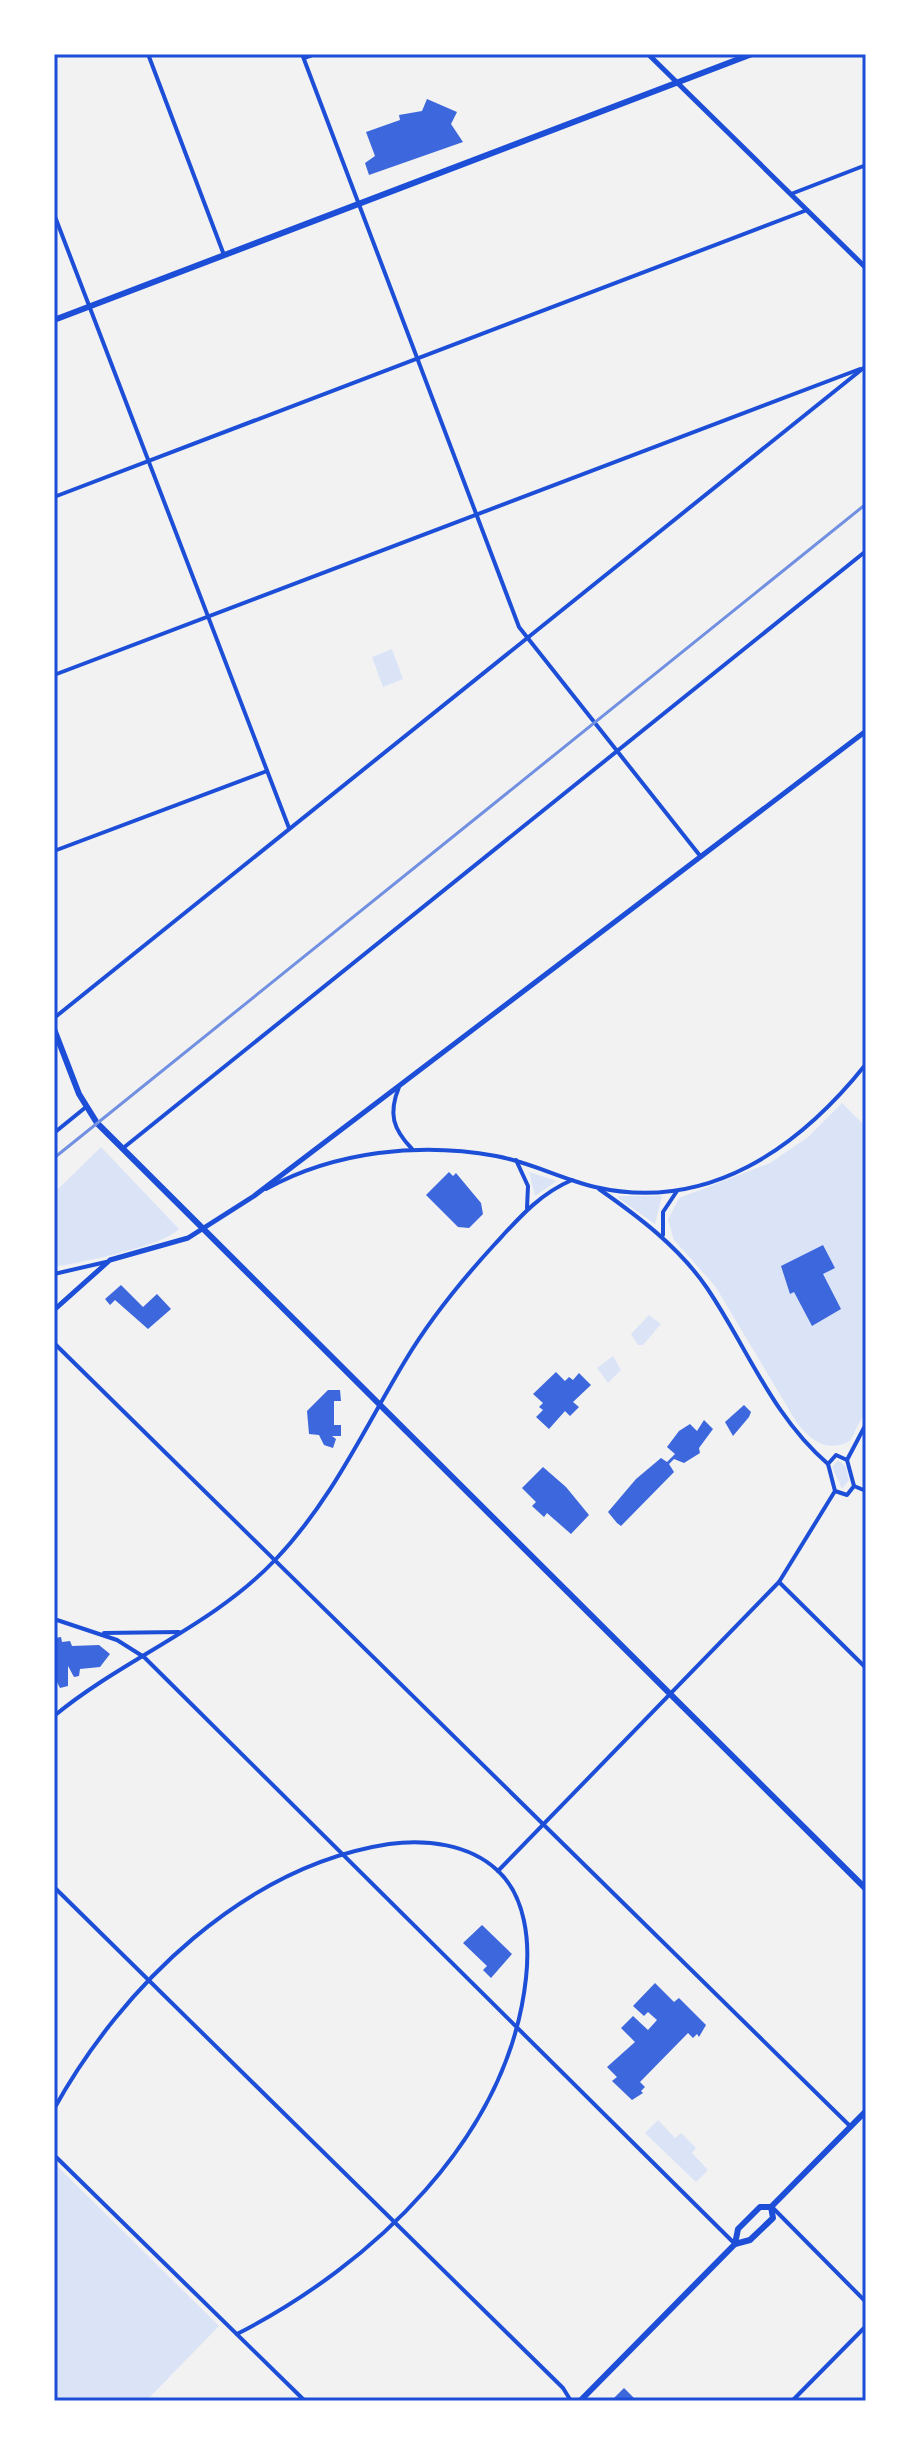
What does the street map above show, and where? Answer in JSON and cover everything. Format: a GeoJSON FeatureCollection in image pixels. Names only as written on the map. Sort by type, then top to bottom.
{"type":"FeatureCollection","features":[{"type":"Feature","properties":{"kind":"main road"},"geometry":{"type":"LineString","coordinates":[[54,320],[752,54]]}},
{"type":"Feature","properties":{"kind":"main road"},"geometry":{"type":"LineString","coordinates":[[54,1029],[86,1107],[122,1149],[866,1889]]}},
{"type":"Feature","properties":{"kind":"main road"},"geometry":{"type":"LineString","coordinates":[[735,2244],[738,2229],[760,2207],[771,2207],[866,2111]]}},
{"type":"Feature","properties":{"kind":"main road"},"geometry":{"type":"LineString","coordinates":[[580,2401],[735,2244],[750,2240],[773,2218],[771,2207]]}},
{"type":"Feature","properties":{"kind":"street"},"geometry":{"type":"LineString","coordinates":[[148,54],[224,255]]}},
{"type":"Feature","properties":{"kind":"street"},"geometry":{"type":"LineString","coordinates":[[315,54],[303,56],[519,627],[701,857]]}},
{"type":"Feature","properties":{"kind":"street"},"geometry":{"type":"LineString","coordinates":[[648,54],[866,268]]}},
{"type":"Feature","properties":{"kind":"street"},"geometry":{"type":"LineString","coordinates":[[791,194],[866,165]]}},
{"type":"Feature","properties":{"kind":"street"},"geometry":{"type":"LineString","coordinates":[[54,497],[807,210]]}},
{"type":"Feature","properties":{"kind":"street"},"geometry":{"type":"LineString","coordinates":[[54,214],[289,828]]}},
{"type":"Feature","properties":{"kind":"street"},"geometry":{"type":"LineString","coordinates":[[54,675],[866,366]]}},
{"type":"Feature","properties":{"kind":"street"},"geometry":{"type":"LineString","coordinates":[[54,1018],[866,366]]}},
{"type":"Feature","properties":{"kind":"street"},"geometry":{"type":"LineString","coordinates":[[122,1149],[866,551]]}},
{"type":"Feature","properties":{"kind":"street"},"geometry":{"type":"LineString","coordinates":[[54,1274],[204,1231],[866,731]]}},
{"type":"Feature","properties":{"kind":"street"},"geometry":{"type":"LineString","coordinates":[[54,851],[267,771]]}},
{"type":"Feature","properties":{"kind":"street"},"geometry":{"type":"LineString","coordinates":[[254,1196],[302,1173],[336,1162],[412,1149],[468,1152],[516,1160],[597,1187],[677,1191],[742,1171],[789,1144],[831,1105],[866,1064]]}},
{"type":"Feature","properties":{"kind":"street"},"geometry":{"type":"LineString","coordinates":[[399,1085],[392,1116],[400,1137],[412,1149]]}},
{"type":"Feature","properties":{"kind":"street"},"geometry":{"type":"LineString","coordinates":[[54,1133],[86,1107]]}},
{"type":"Feature","properties":{"kind":"street"},"geometry":{"type":"LineString","coordinates":[[516,1160],[528,1186],[526,1210]]}},
{"type":"Feature","properties":{"kind":"street"},"geometry":{"type":"LineString","coordinates":[[54,1716],[109,1674],[144,1657],[227,1602],[275,1561],[322,1506],[438,1313],[526,1210],[572,1180]]}},
{"type":"Feature","properties":{"kind":"street"},"geometry":{"type":"LineString","coordinates":[[498,1871],[779,1582],[835,1491],[828,1464],[792,1427],[707,1287],[663,1237],[597,1187]]}},
{"type":"Feature","properties":{"kind":"street"},"geometry":{"type":"LineString","coordinates":[[663,1237],[663,1212],[677,1191]]}},
{"type":"Feature","properties":{"kind":"street"},"geometry":{"type":"LineString","coordinates":[[54,1310],[110,1260]]}},
{"type":"Feature","properties":{"kind":"street"},"geometry":{"type":"LineString","coordinates":[[54,1343],[851,2127]]}},
{"type":"Feature","properties":{"kind":"street"},"geometry":{"type":"LineString","coordinates":[[854,1486],[847,1460],[866,1424]]}},
{"type":"Feature","properties":{"kind":"street"},"geometry":{"type":"LineString","coordinates":[[828,1464],[836,1455],[847,1460]]}},
{"type":"Feature","properties":{"kind":"street"},"geometry":{"type":"LineString","coordinates":[[835,1491],[847,1495],[854,1486]]}},
{"type":"Feature","properties":{"kind":"street"},"geometry":{"type":"LineString","coordinates":[[854,1486],[866,1491]]}},
{"type":"Feature","properties":{"kind":"street"},"geometry":{"type":"LineString","coordinates":[[779,1582],[866,1668]]}},
{"type":"Feature","properties":{"kind":"street"},"geometry":{"type":"LineString","coordinates":[[54,1619],[98,1632],[144,1657],[735,2244]]}},
{"type":"Feature","properties":{"kind":"street"},"geometry":{"type":"LineString","coordinates":[[98,1632],[182,1632]]}},
{"type":"Feature","properties":{"kind":"street"},"geometry":{"type":"LineString","coordinates":[[54,2109],[93,2048],[149,1982],[192,1940],[230,1910],[291,1876],[341,1854],[399,1843],[440,1844],[479,1858],[498,1871],[520,1907],[527,1940],[526,1974],[517,2029],[499,2076],[459,2145],[395,2221],[314,2290],[237,2334]]}},
{"type":"Feature","properties":{"kind":"street"},"geometry":{"type":"LineString","coordinates":[[54,1887],[563,2388],[571,2401]]}},
{"type":"Feature","properties":{"kind":"street"},"geometry":{"type":"LineString","coordinates":[[54,2155],[305,2401]]}},
{"type":"Feature","properties":{"kind":"street"},"geometry":{"type":"LineString","coordinates":[[771,2207],[866,2302]]}},
{"type":"Feature","properties":{"kind":"street"},"geometry":{"type":"LineString","coordinates":[[792,2401],[866,2326]]}},
{"type":"Feature","properties":{"kind":"shaded area"},"geometry":{"type":"Polygon","coordinates":[[[392,649],[403,679],[383,687],[372,657],[392,649]]]}},
{"type":"Feature","properties":{"kind":"shaded area"},"geometry":{"type":"Polygon","coordinates":[[[842,1103],[866,1127],[866,1410],[850,1441],[834,1446],[814,1440],[797,1423],[715,1286],[674,1240],[668,1220],[679,1198],[770,1163],[808,1137],[842,1103]]]}},
{"type":"Feature","properties":{"kind":"shaded area"},"geometry":{"type":"Polygon","coordinates":[[[101,1147],[179,1229],[157,1242],[54,1267],[54,1193],[101,1147]]]}},
{"type":"Feature","properties":{"kind":"shaded area"},"geometry":{"type":"Polygon","coordinates":[[[529,1172],[557,1181],[535,1196],[529,1172]]]}},
{"type":"Feature","properties":{"kind":"shaded area"},"geometry":{"type":"Polygon","coordinates":[[[662,1196],[655,1224],[618,1198],[662,1196]]]}},
{"type":"Feature","properties":{"kind":"shaded area"},"geometry":{"type":"Polygon","coordinates":[[[649,1315],[661,1324],[643,1345],[638,1345],[631,1334],[649,1315]]]}},
{"type":"Feature","properties":{"kind":"shaded area"},"geometry":{"type":"Polygon","coordinates":[[[613,1356],[621,1370],[608,1383],[597,1368],[613,1356]]]}},
{"type":"Feature","properties":{"kind":"shaded area"},"geometry":{"type":"Polygon","coordinates":[[[838,1460],[846,1467],[849,1480],[842,1489],[832,1467],[838,1460]]]}},
{"type":"Feature","properties":{"kind":"shaded area"},"geometry":{"type":"Polygon","coordinates":[[[658,2120],[675,2138],[681,2133],[696,2148],[692,2153],[708,2170],[696,2182],[645,2133],[658,2120]]]}},
{"type":"Feature","properties":{"kind":"shaded area"},"geometry":{"type":"Polygon","coordinates":[[[54,2163],[219,2326],[146,2401],[54,2401],[54,2163]]]}},
{"type":"Feature","properties":{"kind":"building"},"geometry":{"type":"Polygon","coordinates":[[[427,99],[457,112],[451,124],[463,142],[369,175],[365,163],[375,156],[366,132],[400,120],[399,115],[422,111],[427,99]]]}},
{"type":"Feature","properties":{"kind":"building"},"geometry":{"type":"Polygon","coordinates":[[[449,1172],[453,1176],[456,1173],[481,1203],[483,1214],[469,1228],[458,1227],[426,1195],[449,1172]]]}},
{"type":"Feature","properties":{"kind":"building"},"geometry":{"type":"Polygon","coordinates":[[[823,1245],[835,1268],[823,1274],[841,1309],[812,1326],[794,1292],[790,1294],[781,1266],[823,1245]]]}},
{"type":"Feature","properties":{"kind":"building"},"geometry":{"type":"Polygon","coordinates":[[[121,1285],[143,1307],[157,1294],[171,1309],[148,1329],[115,1300],[110,1305],[105,1299],[121,1285]]]}},
{"type":"Feature","properties":{"kind":"building"},"geometry":{"type":"Polygon","coordinates":[[[556,1372],[565,1381],[569,1377],[573,1380],[579,1373],[591,1385],[573,1402],[579,1407],[570,1416],[565,1411],[549,1429],[536,1417],[543,1410],[539,1407],[543,1403],[533,1394],[556,1372]]]}},
{"type":"Feature","properties":{"kind":"building"},"geometry":{"type":"Polygon","coordinates":[[[328,1390],[340,1390],[341,1401],[334,1401],[334,1425],[341,1425],[341,1436],[332,1436],[336,1439],[333,1448],[324,1445],[319,1435],[309,1434],[307,1411],[328,1390]]]}},
{"type":"Feature","properties":{"kind":"building"},"geometry":{"type":"Polygon","coordinates":[[[744,1405],[751,1412],[733,1436],[725,1422],[744,1405]]]}},
{"type":"Feature","properties":{"kind":"building"},"geometry":{"type":"Polygon","coordinates":[[[704,1420],[713,1429],[699,1448],[700,1453],[684,1463],[674,1459],[669,1464],[674,1472],[621,1526],[617,1523],[608,1512],[636,1479],[661,1458],[667,1462],[675,1454],[667,1447],[679,1431],[690,1424],[697,1431],[704,1420]]]}},
{"type":"Feature","properties":{"kind":"building"},"geometry":{"type":"Polygon","coordinates":[[[543,1467],[566,1487],[589,1515],[571,1534],[547,1513],[544,1517],[532,1506],[536,1502],[522,1488],[543,1467]]]}},
{"type":"Feature","properties":{"kind":"building"},"geometry":{"type":"Polygon","coordinates":[[[61,1637],[62,1642],[70,1641],[72,1646],[99,1645],[110,1654],[100,1667],[80,1669],[79,1676],[74,1677],[68,1666],[68,1686],[60,1688],[54,1676],[54,1638],[61,1637]]]}},
{"type":"Feature","properties":{"kind":"building"},"geometry":{"type":"Polygon","coordinates":[[[482,1925],[512,1954],[491,1978],[483,1970],[487,1966],[463,1943],[482,1925]]]}},
{"type":"Feature","properties":{"kind":"building"},"geometry":{"type":"Polygon","coordinates":[[[655,1983],[674,2002],[679,1998],[706,2025],[699,2037],[697,2034],[693,2038],[688,2033],[640,2082],[645,2087],[641,2091],[643,2093],[632,2100],[612,2081],[617,2077],[607,2067],[635,2042],[621,2028],[633,2016],[648,2030],[657,2020],[648,2012],[644,2016],[633,2006],[655,1983]]]}},
{"type":"Feature","properties":{"kind":"building"},"geometry":{"type":"Polygon","coordinates":[[[624,2388],[637,2401],[611,2401],[624,2388]]]}},
{"type":"Feature","properties":{"kind":"railway"},"geometry":{"type":"LineString","coordinates":[[54,1158],[866,504]]}}]}
